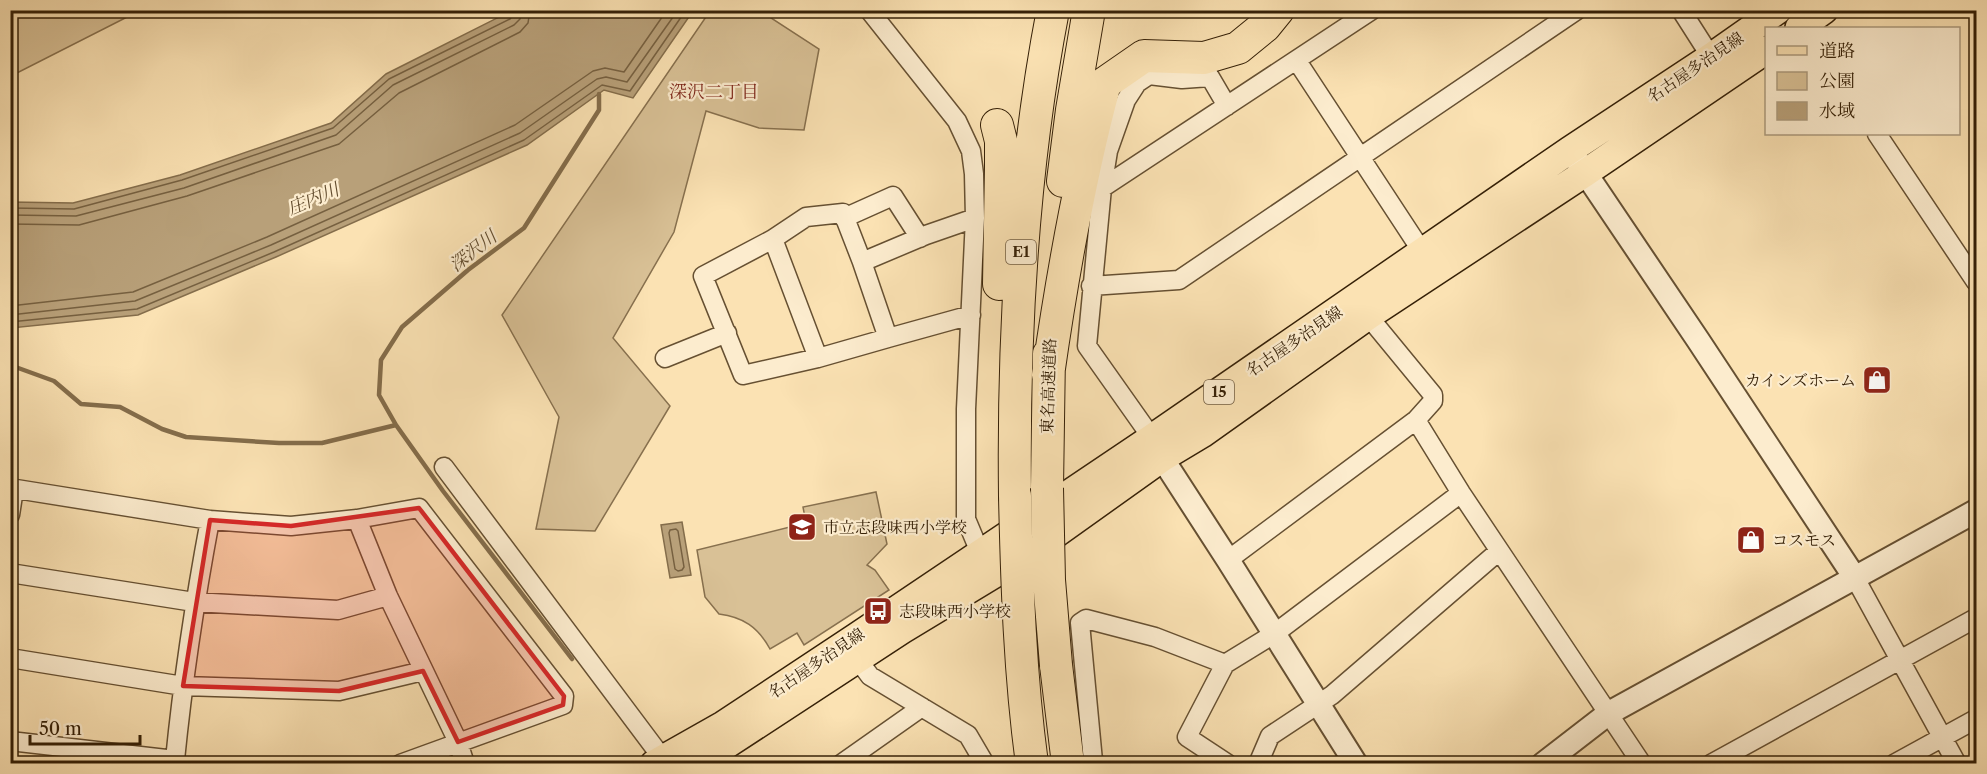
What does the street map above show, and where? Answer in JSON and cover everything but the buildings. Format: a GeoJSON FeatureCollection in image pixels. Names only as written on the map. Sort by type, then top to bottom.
{"type":"FeatureCollection","features":[{"type":"Feature","properties":{"kind":"highway","name":"東名高速道路"},"geometry":{"type":"LineString","coordinates":[[1009,497],[1024,203],[1040,80],[1053,10]]}},
{"type":"Feature","properties":{"kind":"highway","name":"東名高速道路"},"geometry":{"type":"LineString","coordinates":[[1068,764],[1049,579],[1048,375],[1058,219],[1072,111],[1089,10]]}},
{"type":"Feature","properties":{"kind":"highway"},"geometry":{"type":"LineString","coordinates":[[1048,375],[1080,186],[1105,83],[1144,56],[1204,58],[1238,48],[1265,26],[1278,10]]}},
{"type":"Feature","properties":{"kind":"highway"},"geometry":{"type":"LineString","coordinates":[[997,125],[1001,141],[999,442],[1009,497],[1008,552],[1018,623],[1025,712],[1032,764]]}},
{"type":"Feature","properties":{"kind":"main road","name":"名古屋多治見線"},"geometry":{"type":"LineString","coordinates":[[658,761],[752,706],[980,553],[1157,448],[1423,253],[1570,150],[1712,57],[1778,10]]}},
{"type":"Feature","properties":{"kind":"main road","name":"名古屋多治見線"},"geometry":{"type":"LineString","coordinates":[[697,764],[909,625],[990,578],[1073,524],[1157,448],[1202,434],[1368,316],[1765,51]]}},
{"type":"Feature","properties":{"kind":"street"},"geometry":{"type":"LineString","coordinates":[[869,10],[957,121],[971,151],[975,218],[966,409],[966,519],[990,578]]}},
{"type":"Feature","properties":{"kind":"street"},"geometry":{"type":"LineString","coordinates":[[1091,286],[1179,280],[1577,10]]}},
{"type":"Feature","properties":{"kind":"street"},"geometry":{"type":"LineString","coordinates":[[1681,10],[1712,57]]}},
{"type":"Feature","properties":{"kind":"street"},"geometry":{"type":"LineString","coordinates":[[1102,188],[1297,61],[1362,13]]}},
{"type":"Feature","properties":{"kind":"street"},"geometry":{"type":"LineString","coordinates":[[1297,61],[1423,253]]}},
{"type":"Feature","properties":{"kind":"street"},"geometry":{"type":"LineString","coordinates":[[1227,106],[1210,77],[1182,79],[1149,75],[1137,83],[1126,100],[1108,151],[1102,188],[1087,346],[1157,448],[1356,764]]}},
{"type":"Feature","properties":{"kind":"street"},"geometry":{"type":"LineString","coordinates":[[1878,135],[1977,282]]}},
{"type":"Feature","properties":{"kind":"street"},"geometry":{"type":"LineString","coordinates":[[1570,150],[1855,578],[1957,764]]}},
{"type":"Feature","properties":{"kind":"street"},"geometry":{"type":"LineString","coordinates":[[844,218],[893,196],[920,238]]}},
{"type":"Feature","properties":{"kind":"street"},"geometry":{"type":"LineString","coordinates":[[888,338],[843,213],[806,217],[773,239],[704,276],[743,375],[818,358],[971,315]]}},
{"type":"Feature","properties":{"kind":"street"},"geometry":{"type":"LineString","coordinates":[[862,262],[975,218]]}},
{"type":"Feature","properties":{"kind":"street"},"geometry":{"type":"LineString","coordinates":[[773,239],[818,358]]}},
{"type":"Feature","properties":{"kind":"street"},"geometry":{"type":"LineString","coordinates":[[1228,560],[1416,420],[1433,401],[1433,395],[1368,316]]}},
{"type":"Feature","properties":{"kind":"street"},"geometry":{"type":"LineString","coordinates":[[664,358],[726,333]]}},
{"type":"Feature","properties":{"kind":"street"},"geometry":{"type":"LineString","coordinates":[[1416,420],[1499,551],[1642,764]]}},
{"type":"Feature","properties":{"kind":"street"},"geometry":{"type":"LineString","coordinates":[[444,467],[658,761]]}},
{"type":"Feature","properties":{"kind":"street"},"geometry":{"type":"LineString","coordinates":[[10,515],[12,489],[210,520],[291,526],[357,519],[419,508],[564,696],[563,705],[400,764]]}},
{"type":"Feature","properties":{"kind":"street"},"geometry":{"type":"LineString","coordinates":[[1228,764],[1187,737],[1225,664],[1274,633],[1461,493]]}},
{"type":"Feature","properties":{"kind":"street"},"geometry":{"type":"LineString","coordinates":[[1543,764],[1609,713],[1977,511]]}},
{"type":"Feature","properties":{"kind":"street"},"geometry":{"type":"LineString","coordinates":[[357,519],[388,596],[458,742],[465,764]]}},
{"type":"Feature","properties":{"kind":"street"},"geometry":{"type":"LineString","coordinates":[[10,741],[67,755],[176,762],[194,602],[210,520]]}},
{"type":"Feature","properties":{"kind":"street"},"geometry":{"type":"LineString","coordinates":[[1258,764],[1270,736],[1319,705],[1499,551]]}},
{"type":"Feature","properties":{"kind":"street"},"geometry":{"type":"LineString","coordinates":[[10,573],[194,602],[338,610],[388,596]]}},
{"type":"Feature","properties":{"kind":"street"},"geometry":{"type":"LineString","coordinates":[[1097,764],[1093,761],[1080,623],[1086,618],[1155,637],[1225,664]]}},
{"type":"Feature","properties":{"kind":"street"},"geometry":{"type":"LineString","coordinates":[[1711,764],[1977,618]]}},
{"type":"Feature","properties":{"kind":"street"},"geometry":{"type":"LineString","coordinates":[[10,658],[183,686],[339,691],[423,670]]}},
{"type":"Feature","properties":{"kind":"street"},"geometry":{"type":"LineString","coordinates":[[858,660],[870,676],[968,735],[985,764]]}},
{"type":"Feature","properties":{"kind":"street"},"geometry":{"type":"LineString","coordinates":[[841,764],[922,707]]}},
{"type":"Feature","properties":{"kind":"street"},"geometry":{"type":"LineString","coordinates":[[1894,764],[1977,719]]}},
{"type":"Feature","properties":{"kind":"highlighted area"},"geometry":{"type":"Polygon","coordinates":[[[419,508],[564,696],[563,705],[458,742],[423,671],[339,691],[183,686],[210,520],[291,526],[419,508]]]}},
{"type":"Feature","properties":{"kind":"green space"},"geometry":{"type":"Polygon","coordinates":[[[11,10],[139,10],[139,11],[11,76],[11,10]]]}},
{"type":"Feature","properties":{"kind":"green space"},"geometry":{"type":"Polygon","coordinates":[[[710,11],[774,11],[771,18],[819,49],[804,130],[759,128],[706,111],[674,232],[613,338],[670,406],[595,531],[536,529],[559,417],[502,315],[710,11]]]}},
{"type":"Feature","properties":{"kind":"green space"},"geometry":{"type":"Polygon","coordinates":[[[876,492],[887,544],[867,565],[875,570],[889,590],[804,645],[797,633],[770,649],[749,624],[719,614],[705,597],[697,550],[806,523],[803,507],[876,492]]]}},
{"type":"Feature","properties":{"kind":"water","name":"庄内川"},"geometry":{"type":"Polygon","coordinates":[[[513,10],[693,11],[633,98],[604,90],[527,145],[276,257],[138,315],[11,328],[11,202],[73,203],[180,175],[331,123],[386,74],[513,10]]]}},
{"type":"Feature","properties":{"kind":"water"},"geometry":{"type":"Polygon","coordinates":[[[682,522],[691,575],[670,578],[661,525],[682,522]]]}},
{"type":"Feature","properties":{"kind":"waterway","name":"深沢川"},"geometry":{"type":"LineString","coordinates":[[396,425],[379,395],[381,360],[402,327],[468,270],[524,228],[599,110],[599,94]]}},
{"type":"Feature","properties":{"kind":"waterway","name":"深沢川"},"geometry":{"type":"LineString","coordinates":[[10,365],[54,381],[81,404],[120,407],[162,429],[186,437],[279,443],[322,443],[396,425],[443,491],[572,659]]}},
{"type":"Feature","properties":{"kind":"place","name":"カインズホーム"},"geometry":{"type":"Point","coordinates":[1877,380]}},
{"type":"Feature","properties":{"kind":"place","name":"市立志段味西小学校"},"geometry":{"type":"Point","coordinates":[802,527]}},
{"type":"Feature","properties":{"kind":"place","name":"コスモス"},"geometry":{"type":"Point","coordinates":[1751,540]}},
{"type":"Feature","properties":{"kind":"place","name":"志段味西小学校"},"geometry":{"type":"Point","coordinates":[878,611]}},
{"type":"Feature","properties":{"kind":"district","name":"深沢二丁目"},"geometry":{"type":"Point","coordinates":[714,92]}}]}
